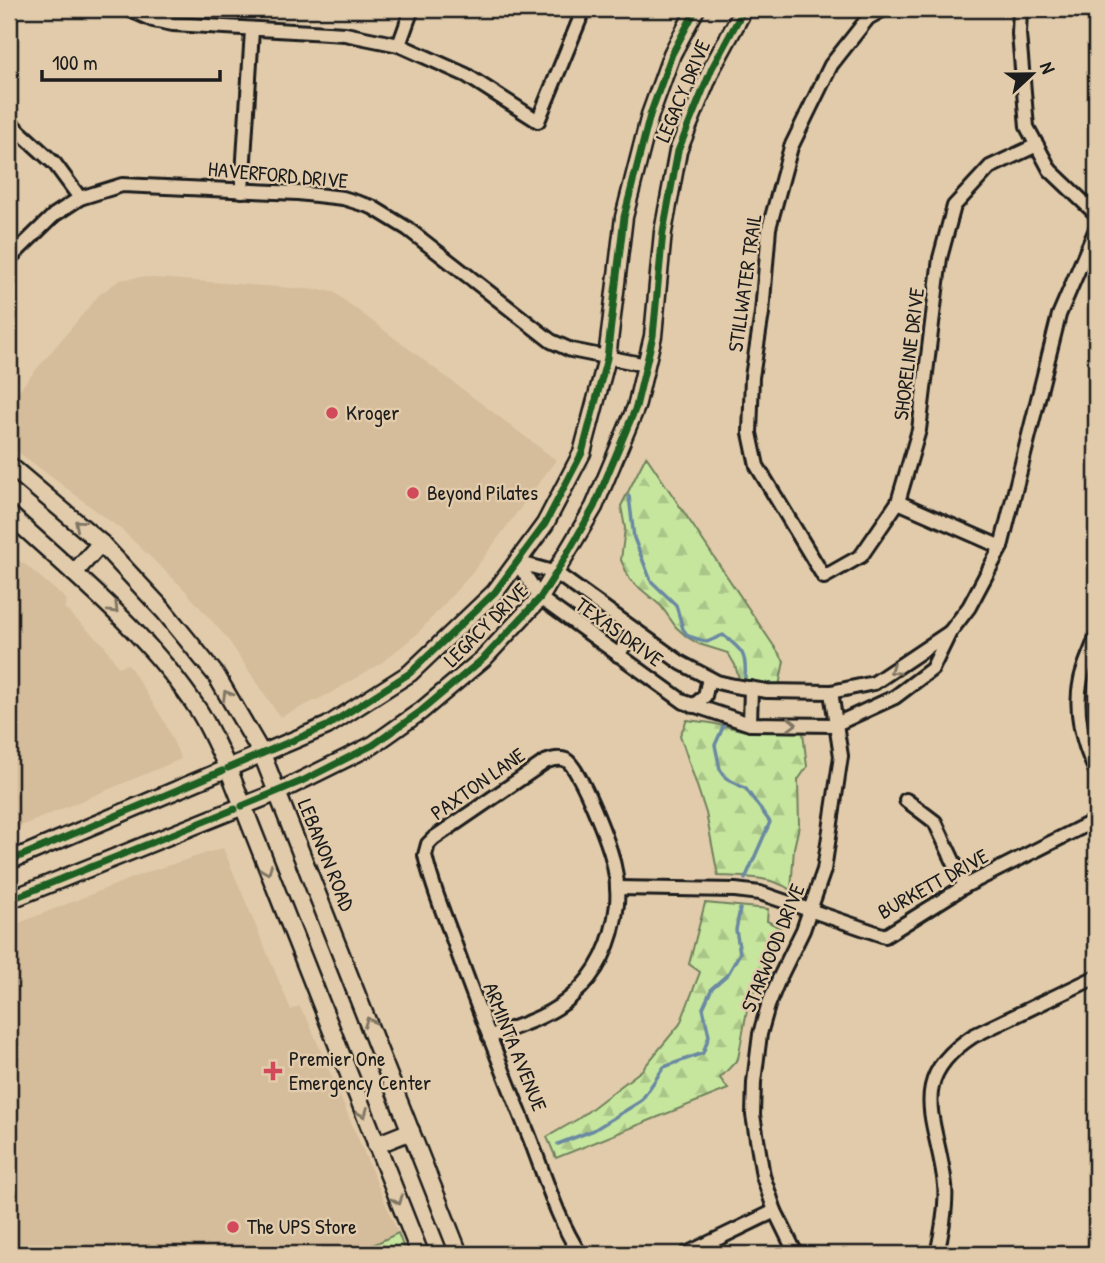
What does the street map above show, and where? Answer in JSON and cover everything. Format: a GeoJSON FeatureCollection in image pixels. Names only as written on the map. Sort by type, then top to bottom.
{"type":"FeatureCollection","features":[{"type":"Feature","properties":{"kind":"main road","name":"LEGACY DRIVE"},"geometry":{"type":"LineString","coordinates":[[9,862],[327,726],[410,673],[495,592],[545,524],[582,453],[607,358],[624,217],[650,115],[672,54],[696,9]]}},
{"type":"Feature","properties":{"kind":"main road","name":"LEGACY DRIVE"},"geometry":{"type":"LineString","coordinates":[[9,900],[278,792],[373,744],[421,711],[484,658],[540,598],[594,507],[636,407],[653,336],[663,232],[678,151],[712,68],[744,9]]}},
{"type":"Feature","properties":{"kind":"main road","name":"LEBANON ROAD"},"geometry":{"type":"LineString","coordinates":[[9,465],[101,543],[164,611],[216,675],[262,754],[459,1254]]}},
{"type":"Feature","properties":{"kind":"main road"},"geometry":{"type":"LineString","coordinates":[[9,514],[114,608],[161,659],[200,712],[228,768],[420,1254]]}},
{"type":"Feature","properties":{"kind":"main road"},"geometry":{"type":"LineString","coordinates":[[74,573],[101,543]]}},
{"type":"Feature","properties":{"kind":"main road"},"geometry":{"type":"LineString","coordinates":[[376,1145],[411,1131]]}},
{"type":"Feature","properties":{"kind":"street"},"geometry":{"type":"LineString","coordinates":[[128,9],[153,20],[173,24],[345,34],[399,45],[467,75],[538,121],[584,9]]}},
{"type":"Feature","properties":{"kind":"street"},"geometry":{"type":"LineString","coordinates":[[399,45],[412,9]]}},
{"type":"Feature","properties":{"kind":"street","name":"STILLWATER TRAIL"},"geometry":{"type":"LineString","coordinates":[[824,576],[757,467],[750,433],[752,377],[762,313],[769,228],[791,147],[831,65],[868,18],[884,9]]}},
{"type":"Feature","properties":{"kind":"street"},"geometry":{"type":"LineString","coordinates":[[1020,9],[1019,33],[1027,127],[1050,170],[1096,214]]}},
{"type":"Feature","properties":{"kind":"street"},"geometry":{"type":"LineString","coordinates":[[242,191],[252,30]]}},
{"type":"Feature","properties":{"kind":"street"},"geometry":{"type":"LineString","coordinates":[[9,122],[50,158],[79,198]]}},
{"type":"Feature","properties":{"kind":"street","name":"SHORELINE DRIVE"},"geometry":{"type":"LineString","coordinates":[[824,576],[862,556],[898,502],[919,430],[940,258],[954,206],[990,167],[1037,145]]}},
{"type":"Feature","properties":{"kind":"street","name":"HAVERFORD DRIVE"},"geometry":{"type":"LineString","coordinates":[[9,259],[54,215],[79,198],[122,185],[325,195],[372,207],[408,229],[551,341],[571,350],[646,365]]}},
{"type":"Feature","properties":{"kind":"street","name":"TEXAS DRIVE"},"geometry":{"type":"LineString","coordinates":[[517,562],[540,598],[693,706],[750,723],[834,725],[895,697],[932,669],[950,632],[969,607],[1001,547],[1059,315],[1096,229]]}},
{"type":"Feature","properties":{"kind":"street"},"geometry":{"type":"LineString","coordinates":[[898,502],[1001,547]]}},
{"type":"Feature","properties":{"kind":"street","name":"TEXAS DRIVE"},"geometry":{"type":"LineString","coordinates":[[517,562],[556,573],[681,663],[709,678],[717,682],[767,691],[831,692],[874,683],[950,632]]}},
{"type":"Feature","properties":{"kind":"street"},"geometry":{"type":"LineString","coordinates":[[618,654],[635,630]]}},
{"type":"Feature","properties":{"kind":"street"},"geometry":{"type":"LineString","coordinates":[[1096,637],[1081,679],[1079,717],[1088,755],[1096,771]]}},
{"type":"Feature","properties":{"kind":"street"},"geometry":{"type":"LineString","coordinates":[[693,706],[705,696],[709,678]]}},
{"type":"Feature","properties":{"kind":"street"},"geometry":{"type":"LineString","coordinates":[[750,723],[751,688]]}},
{"type":"Feature","properties":{"kind":"street","name":"STARWOOD DRIVE"},"geometry":{"type":"LineString","coordinates":[[796,1254],[775,1211],[763,1176],[755,1136],[754,1090],[763,1024],[778,981],[811,911],[829,846],[841,756],[834,725],[831,692]]}},
{"type":"Feature","properties":{"kind":"street","name":"PAXTON LANE"},"geometry":{"type":"LineString","coordinates":[[425,849],[445,830],[545,762],[558,758],[570,763],[578,775],[611,853],[617,888]]}},
{"type":"Feature","properties":{"kind":"street"},"geometry":{"type":"LineString","coordinates":[[906,800],[935,822],[965,887]]}},
{"type":"Feature","properties":{"kind":"street","name":"BURKETT DRIVE"},"geometry":{"type":"LineString","coordinates":[[617,888],[747,891],[776,898],[885,936],[965,887],[1096,820]]}},
{"type":"Feature","properties":{"kind":"street","name":"ARMINTA AVENUE"},"geometry":{"type":"LineString","coordinates":[[425,849],[432,879],[489,1037],[564,1225],[580,1254]]}},
{"type":"Feature","properties":{"kind":"street"},"geometry":{"type":"LineString","coordinates":[[489,1037],[548,1013],[563,1004],[584,984],[610,941],[617,888]]}},
{"type":"Feature","properties":{"kind":"street"},"geometry":{"type":"LineString","coordinates":[[937,1254],[945,1195],[942,1163],[930,1117],[932,1088],[944,1060],[967,1040],[1096,977]]}},
{"type":"Feature","properties":{"kind":"street"},"geometry":{"type":"LineString","coordinates":[[686,1254],[775,1211]]}},
{"type":"Feature","properties":{"kind":"shaded area"},"geometry":{"type":"Polygon","coordinates":[[[141,277],[332,291],[556,460],[472,573],[417,634],[381,663],[329,694],[280,717],[227,638],[182,587],[122,530],[9,445],[9,402],[100,294],[120,280],[141,277]]]}},
{"type":"Feature","properties":{"kind":"shaded area"},"geometry":{"type":"Polygon","coordinates":[[[9,554],[67,600],[64,608],[104,645],[118,667],[128,664],[164,721],[181,759],[9,831],[9,554]]]}},
{"type":"Feature","properties":{"kind":"shaded area"},"geometry":{"type":"Polygon","coordinates":[[[223,848],[291,1010],[299,1006],[309,1023],[398,1233],[354,1254],[9,1254],[9,927],[145,873],[223,848]]]}},
{"type":"Feature","properties":{"kind":"green space"},"geometry":{"type":"Polygon","coordinates":[[[646,456],[784,661],[779,686],[739,679],[728,653],[699,644],[687,637],[661,606],[630,580],[621,560],[625,528],[621,506],[646,456]]]}},
{"type":"Feature","properties":{"kind":"green space"},"geometry":{"type":"Polygon","coordinates":[[[687,720],[750,732],[803,732],[807,767],[798,780],[799,826],[794,848],[791,890],[766,880],[718,876],[706,813],[680,735],[687,720]]]}},
{"type":"Feature","properties":{"kind":"green space"},"geometry":{"type":"Polygon","coordinates":[[[705,903],[768,909],[767,921],[780,928],[747,1010],[738,1059],[720,1078],[728,1089],[556,1158],[547,1137],[578,1119],[642,1070],[680,1024],[700,972],[689,964],[705,903]]]}},
{"type":"Feature","properties":{"kind":"green space"},"geometry":{"type":"Polygon","coordinates":[[[398,1233],[406,1254],[354,1254],[398,1233]]]}},
{"type":"Feature","properties":{"kind":"waterway"},"geometry":{"type":"LineString","coordinates":[[629,496],[634,538],[651,581],[676,605],[683,629],[688,636],[707,642],[723,635],[738,648],[744,657],[745,677]]}},
{"type":"Feature","properties":{"kind":"waterway"},"geometry":{"type":"LineString","coordinates":[[724,725],[715,745],[720,769],[726,778],[746,789],[770,822],[745,879]]}},
{"type":"Feature","properties":{"kind":"waterway"},"geometry":{"type":"LineString","coordinates":[[558,1144],[594,1130],[641,1101],[664,1067],[703,1053],[709,1036],[703,1008],[712,988],[728,974],[740,953],[736,930],[740,909]]}},
{"type":"Feature","properties":{"kind":"cycle path"},"geometry":{"type":"LineString","coordinates":[[228,768],[327,726],[410,673],[495,592],[545,524],[582,453],[607,358],[624,217],[650,115],[672,54],[696,9]]}},
{"type":"Feature","properties":{"kind":"cycle path"},"geometry":{"type":"LineString","coordinates":[[242,806],[302,781],[373,745],[421,711],[484,658],[540,598],[556,573],[594,507],[636,407],[653,336],[663,232],[678,151],[712,68],[744,9]]}},
{"type":"Feature","properties":{"kind":"cycle path"},"geometry":{"type":"LineString","coordinates":[[9,861],[222,771]]}},
{"type":"Feature","properties":{"kind":"cycle path"},"geometry":{"type":"LineString","coordinates":[[9,900],[235,809]]}},
{"type":"Feature","properties":{"kind":"place","name":"Kroger"},"geometry":{"type":"Point","coordinates":[332,413]}},
{"type":"Feature","properties":{"kind":"place","name":"Beyond Pilates"},"geometry":{"type":"Point","coordinates":[413,493]}},
{"type":"Feature","properties":{"kind":"place","name":"Premier One Emergency Center"},"geometry":{"type":"Point","coordinates":[273,1071]}},
{"type":"Feature","properties":{"kind":"place","name":"The UPS Store"},"geometry":{"type":"Point","coordinates":[233,1227]}}]}
